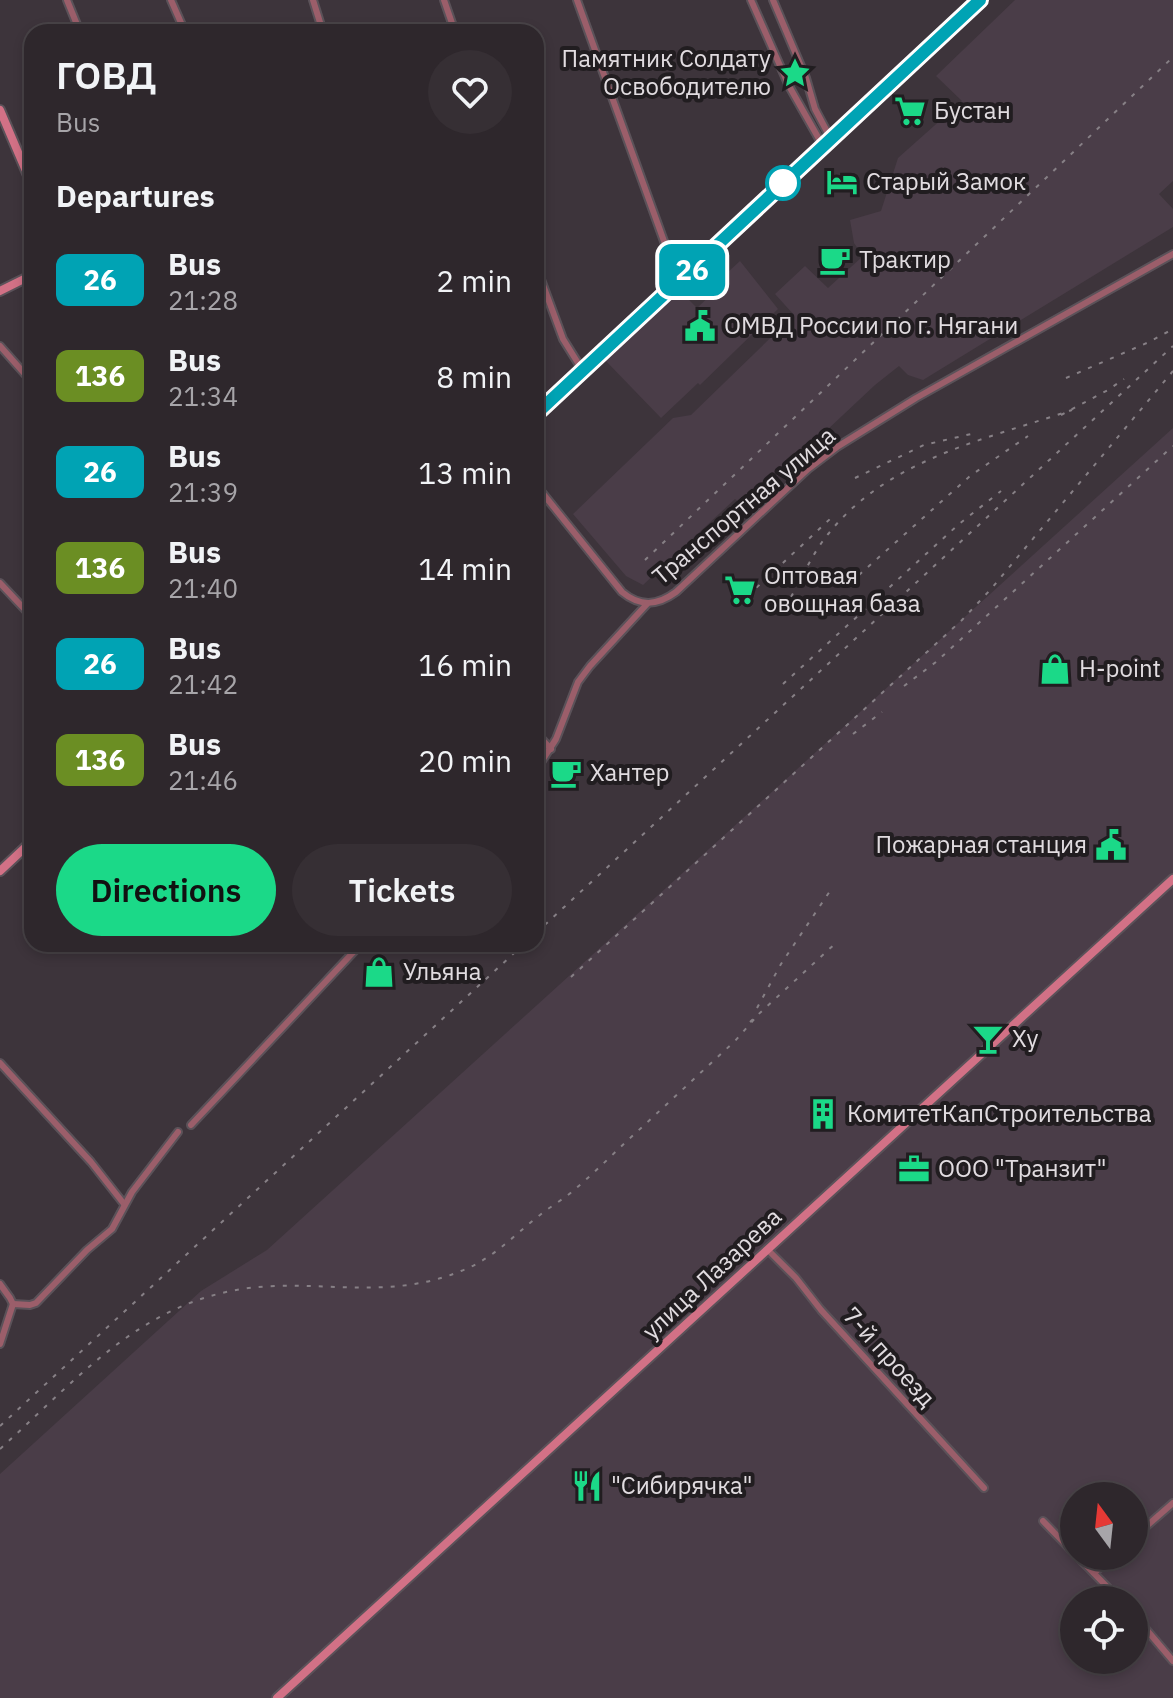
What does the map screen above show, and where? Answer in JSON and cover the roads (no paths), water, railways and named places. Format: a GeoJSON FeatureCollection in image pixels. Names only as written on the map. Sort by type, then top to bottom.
{"type":"FeatureCollection","features":[{"type":"Feature","properties":{"kind":"main road"},"geometry":{"type":"LineString","coordinates":[[544,407],[980,0]]}},
{"type":"Feature","properties":{"kind":"main road"},"geometry":{"type":"LineString","coordinates":[[0,110],[24,166]]}},
{"type":"Feature","properties":{"kind":"main road"},"geometry":{"type":"LineString","coordinates":[[0,291],[24,279]]}},
{"type":"Feature","properties":{"kind":"main road"},"geometry":{"type":"LineString","coordinates":[[0,871],[24,848]]}},
{"type":"Feature","properties":{"kind":"main road","name":"улица Лазарева"},"geometry":{"type":"LineString","coordinates":[[277,1698],[1173,879]]}},
{"type":"Feature","properties":{"kind":"street"},"geometry":{"type":"LineString","coordinates":[[67,0],[77,24]]}},
{"type":"Feature","properties":{"kind":"street"},"geometry":{"type":"LineString","coordinates":[[171,0],[182,24]]}},
{"type":"Feature","properties":{"kind":"street"},"geometry":{"type":"LineString","coordinates":[[313,0],[320,24]]}},
{"type":"Feature","properties":{"kind":"street"},"geometry":{"type":"LineString","coordinates":[[444,0],[452,24]]}},
{"type":"Feature","properties":{"kind":"street"},"geometry":{"type":"LineString","coordinates":[[577,0],[665,244],[683,278]]}},
{"type":"Feature","properties":{"kind":"street"},"geometry":{"type":"LineString","coordinates":[[751,0],[789,86],[827,142]]}},
{"type":"Feature","properties":{"kind":"street"},"geometry":{"type":"LineString","coordinates":[[773,0],[806,78],[827,142]]}},
{"type":"Feature","properties":{"kind":"street"},"geometry":{"type":"LineString","coordinates":[[789,86],[800,86],[806,78]]}},
{"type":"Feature","properties":{"kind":"street","name":"Транспортная улица"},"geometry":{"type":"LineString","coordinates":[[544,495],[622,592],[631,599],[647,604],[667,599],[808,469],[837,447],[916,398],[1173,254]]}},
{"type":"Feature","properties":{"kind":"street"},"geometry":{"type":"LineString","coordinates":[[544,287],[563,339],[583,371]]}},
{"type":"Feature","properties":{"kind":"street"},"geometry":{"type":"LineString","coordinates":[[0,346],[24,373]]}},
{"type":"Feature","properties":{"kind":"street"},"geometry":{"type":"LineString","coordinates":[[0,583],[24,608]]}},
{"type":"Feature","properties":{"kind":"street"},"geometry":{"type":"LineString","coordinates":[[544,759],[551,749],[578,682],[647,604]]}},
{"type":"Feature","properties":{"kind":"street"},"geometry":{"type":"LineString","coordinates":[[544,742],[551,749]]}},
{"type":"Feature","properties":{"kind":"street"},"geometry":{"type":"LineString","coordinates":[[191,1125],[354,952]]}},
{"type":"Feature","properties":{"kind":"street"},"geometry":{"type":"LineString","coordinates":[[0,1063],[91,1162],[124,1204]]}},
{"type":"Feature","properties":{"kind":"street"},"geometry":{"type":"LineString","coordinates":[[13,1304],[30,1305],[42,1298],[87,1250],[112,1229],[124,1204],[178,1132]]}},
{"type":"Feature","properties":{"kind":"street","name":"7-й проезд"},"geometry":{"type":"LineString","coordinates":[[768,1250],[984,1488]]}},
{"type":"Feature","properties":{"kind":"street"},"geometry":{"type":"LineString","coordinates":[[0,1284],[13,1304],[0,1344]]}},
{"type":"Feature","properties":{"kind":"street"},"geometry":{"type":"LineString","coordinates":[[1148,1525],[1173,1503]]}},
{"type":"Feature","properties":{"kind":"street"},"geometry":{"type":"LineString","coordinates":[[1043,1521],[1060,1539]]}},
{"type":"Feature","properties":{"kind":"street"},"geometry":{"type":"LineString","coordinates":[[1091,1570],[1107,1586]]}},
{"type":"Feature","properties":{"kind":"street"},"geometry":{"type":"LineString","coordinates":[[1094,1573],[1097,1570]]}},
{"type":"Feature","properties":{"kind":"street"},"geometry":{"type":"LineString","coordinates":[[1148,1632],[1173,1661]]}},
{"type":"Feature","properties":{"kind":"railway"},"geometry":{"type":"LineString","coordinates":[[645,560],[1173,57]]}},
{"type":"Feature","properties":{"kind":"railway"},"geometry":{"type":"LineString","coordinates":[[1066,378],[1173,329]]}},
{"type":"Feature","properties":{"kind":"railway"},"geometry":{"type":"LineString","coordinates":[[544,926],[1173,346]]}},
{"type":"Feature","properties":{"kind":"railway"},"geometry":{"type":"LineString","coordinates":[[571,977],[962,620],[1173,371]]}},
{"type":"Feature","properties":{"kind":"railway"},"geometry":{"type":"LineString","coordinates":[[1061,415],[1124,379]]}},
{"type":"Feature","properties":{"kind":"railway"},"geometry":{"type":"LineString","coordinates":[[791,597],[829,533],[853,508],[880,487],[909,469],[973,442],[1072,410]]}},
{"type":"Feature","properties":{"kind":"railway"},"geometry":{"type":"LineString","coordinates":[[855,478],[924,445],[971,434]]}},
{"type":"Feature","properties":{"kind":"railway"},"geometry":{"type":"LineString","coordinates":[[859,575],[970,476],[1028,436]]}},
{"type":"Feature","properties":{"kind":"railway"},"geometry":{"type":"LineString","coordinates":[[904,686],[936,662],[1173,446]]}},
{"type":"Feature","properties":{"kind":"railway"},"geometry":{"type":"LineString","coordinates":[[783,684],[959,524],[1001,491]]}},
{"type":"Feature","properties":{"kind":"railway"},"geometry":{"type":"LineString","coordinates":[[739,604],[830,519]]}},
{"type":"Feature","properties":{"kind":"railway"},"geometry":{"type":"LineString","coordinates":[[853,734],[882,712]]}},
{"type":"Feature","properties":{"kind":"railway"},"geometry":{"type":"LineString","coordinates":[[757,1008],[781,964],[830,891]]}},
{"type":"Feature","properties":{"kind":"railway"},"geometry":{"type":"LineString","coordinates":[[750,1022],[838,941]]}},
{"type":"Feature","properties":{"kind":"railway"},"geometry":{"type":"LineString","coordinates":[[0,1426],[515,952]]}},
{"type":"Feature","properties":{"kind":"railway"},"geometry":{"type":"LineString","coordinates":[[0,1449],[123,1340],[156,1319],[192,1302],[231,1291],[275,1286],[391,1287],[438,1279],[473,1266],[588,1178],[735,1041],[758,1015]]}},
{"type":"Feature","properties":{"kind":"place","name":"Памятник Солдату Освободителю"},"geometry":{"type":"Point","coordinates":[795,73]}},
{"type":"Feature","properties":{"kind":"place","name":"Бустан"},"geometry":{"type":"Point","coordinates":[910,111]}},
{"type":"Feature","properties":{"kind":"place","name":"Старый Замок"},"geometry":{"type":"Point","coordinates":[842,182]}},
{"type":"Feature","properties":{"kind":"place","name":"Трактир"},"geometry":{"type":"Point","coordinates":[835,260]}},
{"type":"Feature","properties":{"kind":"place","name":"ОМВД России по г. Нягани"},"geometry":{"type":"Point","coordinates":[700,326]}},
{"type":"Feature","properties":{"kind":"place","name":"Оптовая овощная база"},"geometry":{"type":"Point","coordinates":[740,590]}},
{"type":"Feature","properties":{"kind":"place","name":"H-point"},"geometry":{"type":"Point","coordinates":[1055,669]}},
{"type":"Feature","properties":{"kind":"place","name":"Хантер"},"geometry":{"type":"Point","coordinates":[566,773]}},
{"type":"Feature","properties":{"kind":"place","name":"Пожарная станция"},"geometry":{"type":"Point","coordinates":[1111,845]}},
{"type":"Feature","properties":{"kind":"place","name":"Ульяна"},"geometry":{"type":"Point","coordinates":[379,972]}},
{"type":"Feature","properties":{"kind":"place","name":"Xy"},"geometry":{"type":"Point","coordinates":[988,1039]}},
{"type":"Feature","properties":{"kind":"place","name":"КомитетКапСтроительства"},"geometry":{"type":"Point","coordinates":[823,1114]}},
{"type":"Feature","properties":{"kind":"place","name":"ООО \"Транзит\""},"geometry":{"type":"Point","coordinates":[914,1169]}},
{"type":"Feature","properties":{"kind":"place","name":"\"Сибирячка\""},"geometry":{"type":"Point","coordinates":[587,1486]}}]}
